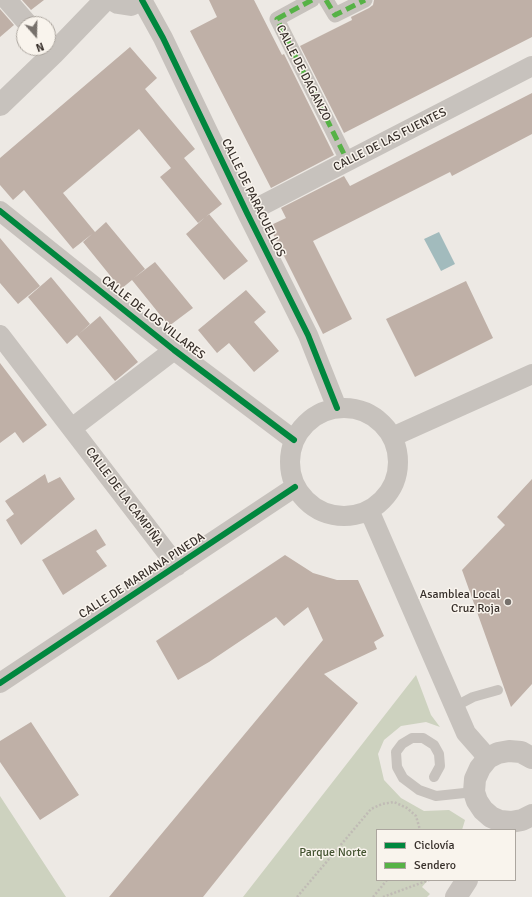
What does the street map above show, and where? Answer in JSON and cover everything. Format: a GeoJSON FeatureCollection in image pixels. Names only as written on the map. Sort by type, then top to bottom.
{"type":"FeatureCollection","features":[{"type":"Feature","properties":{"kind":"street"},"geometry":{"type":"LineString","coordinates":[[7,0],[21,16]]}},
{"type":"Feature","properties":{"kind":"street"},"geometry":{"type":"LineString","coordinates":[[56,46],[105,0]]}},
{"type":"Feature","properties":{"kind":"street"},"geometry":{"type":"LineString","coordinates":[[113,0],[118,4],[131,5],[141,0]]}},
{"type":"Feature","properties":{"kind":"street","name":"CALLE DE PARACUELLOS"},"geometry":{"type":"LineString","coordinates":[[141,0],[163,38],[247,213],[308,334],[337,408]]}},
{"type":"Feature","properties":{"kind":"street","name":"CALLE DE DAGANZO"},"geometry":{"type":"LineString","coordinates":[[312,0],[277,19],[348,162]]}},
{"type":"Feature","properties":{"kind":"street"},"geometry":{"type":"LineString","coordinates":[[326,0],[335,16],[365,0]]}},
{"type":"Feature","properties":{"kind":"street"},"geometry":{"type":"LineString","coordinates":[[0,105],[46,56]]}},
{"type":"Feature","properties":{"kind":"street","name":"CALLE DE LAS FUENTES"},"geometry":{"type":"LineString","coordinates":[[247,213],[532,66]]}},
{"type":"Feature","properties":{"kind":"street","name":"CALLE DE LOS VILLARES"},"geometry":{"type":"LineString","coordinates":[[0,211],[174,350],[294,440]]}},
{"type":"Feature","properties":{"kind":"street","name":"CALLE DE LA CAMPIÑA"},"geometry":{"type":"LineString","coordinates":[[0,335],[176,566]]}},
{"type":"Feature","properties":{"kind":"street"},"geometry":{"type":"LineString","coordinates":[[72,428],[174,350]]}},
{"type":"Feature","properties":{"kind":"street"},"geometry":{"type":"LineString","coordinates":[[392,437],[532,374]]}},
{"type":"Feature","properties":{"kind":"street"},"geometry":{"type":"LineString","coordinates":[[337,408],[354,408],[369,414],[383,424],[392,437],[397,454],[396,476],[392,486],[382,500],[369,510],[352,515],[335,516],[319,510],[310,504],[295,487],[290,472],[289,456],[294,440],[304,424],[319,413],[337,408]]}},
{"type":"Feature","properties":{"kind":"street","name":"CALLE DE MARIANA PINEDA"},"geometry":{"type":"LineString","coordinates":[[0,683],[295,487]]}},
{"type":"Feature","properties":{"kind":"street"},"geometry":{"type":"LineString","coordinates":[[369,510],[466,733],[488,758]]}},
{"type":"Feature","properties":{"kind":"street"},"geometry":{"type":"LineString","coordinates":[[532,758],[521,752],[509,751],[498,753],[488,758],[480,768],[475,779],[474,792],[477,801],[483,810],[499,825],[522,820],[532,815]]}},
{"type":"Feature","properties":{"kind":"street"},"geometry":{"type":"LineString","coordinates":[[456,897],[467,881]]}},
{"type":"Feature","properties":{"kind":"lane"},"geometry":{"type":"LineString","coordinates":[[454,707],[473,697],[498,690]]}},
{"type":"Feature","properties":{"kind":"lane"},"geometry":{"type":"LineString","coordinates":[[434,777],[440,766],[439,754],[434,744],[423,738],[412,738],[402,744],[396,752],[397,767],[403,778],[418,790],[436,796],[474,792]]}},
{"type":"Feature","properties":{"kind":"path"},"geometry":{"type":"LineString","coordinates":[[297,897],[371,809],[382,804],[394,802],[407,808],[416,816],[420,829]]}},
{"type":"Feature","properties":{"kind":"path"},"geometry":{"type":"LineString","coordinates":[[373,897],[386,881]]}},
{"type":"Feature","properties":{"kind":"path"},"geometry":{"type":"LineString","coordinates":[[383,897],[426,881]]}},
{"type":"Feature","properties":{"kind":"green space","name":"Parque Norte"},"geometry":{"type":"Polygon","coordinates":[[[416,675],[431,715],[440,727],[426,722],[401,726],[384,740],[378,754],[384,780],[401,798],[424,811],[449,810],[465,820],[462,829],[376,829],[376,881],[427,881],[422,887],[430,894],[427,897],[243,897],[416,675]]]}},
{"type":"Feature","properties":{"kind":"green space"},"geometry":{"type":"Polygon","coordinates":[[[0,796],[66,897],[0,897],[0,796]]]}},
{"type":"Feature","properties":{"kind":"water"},"geometry":{"type":"Polygon","coordinates":[[[439,232],[455,264],[441,271],[424,239],[439,232]]]}},
{"type":"Feature","properties":{"kind":"building"},"geometry":{"type":"Polygon","coordinates":[[[22,0],[44,0],[31,10],[22,0]]]}},
{"type":"Feature","properties":{"kind":"building"},"geometry":{"type":"Polygon","coordinates":[[[209,0],[254,0],[282,55],[284,54],[334,155],[271,188],[190,31],[217,17],[209,0]]]}},
{"type":"Feature","properties":{"kind":"building"},"geometry":{"type":"Polygon","coordinates":[[[374,0],[532,0],[532,37],[344,133],[300,46],[352,20],[351,17],[373,5],[374,0]]]}},
{"type":"Feature","properties":{"kind":"building"},"geometry":{"type":"Polygon","coordinates":[[[0,9],[14,25],[0,37],[0,9]]]}},
{"type":"Feature","properties":{"kind":"building"},"geometry":{"type":"Polygon","coordinates":[[[130,47],[157,78],[145,89],[195,149],[184,158],[222,204],[198,223],[160,177],[171,168],[139,129],[63,193],[95,232],[106,222],[145,269],[134,278],[155,262],[193,308],[169,326],[132,280],[121,289],[83,242],[92,234],[73,249],[24,190],[13,200],[0,185],[0,158],[130,47]]]}},
{"type":"Feature","properties":{"kind":"building"},"geometry":{"type":"Polygon","coordinates":[[[532,93],[532,134],[452,176],[450,172],[313,241],[352,319],[323,334],[269,226],[286,218],[281,208],[344,176],[350,186],[532,93]]]}},
{"type":"Feature","properties":{"kind":"building"},"geometry":{"type":"Polygon","coordinates":[[[209,214],[248,261],[224,280],[186,234],[209,214]]]}},
{"type":"Feature","properties":{"kind":"building"},"geometry":{"type":"Polygon","coordinates":[[[0,238],[40,286],[18,304],[0,283],[0,238]]]}},
{"type":"Feature","properties":{"kind":"building"},"geometry":{"type":"Polygon","coordinates":[[[51,277],[90,324],[79,334],[100,316],[138,362],[115,381],[77,335],[67,344],[28,297],[51,277]]]}},
{"type":"Feature","properties":{"kind":"building"},"geometry":{"type":"Polygon","coordinates":[[[466,281],[493,338],[415,377],[386,319],[466,281]]]}},
{"type":"Feature","properties":{"kind":"building"},"geometry":{"type":"Polygon","coordinates":[[[246,290],[266,312],[254,322],[279,351],[254,372],[229,343],[217,353],[198,330],[246,290]]]}},
{"type":"Feature","properties":{"kind":"building"},"geometry":{"type":"Polygon","coordinates":[[[0,363],[47,425],[23,443],[15,432],[0,443],[0,363]]]}},
{"type":"Feature","properties":{"kind":"building"},"geometry":{"type":"Polygon","coordinates":[[[45,474],[48,483],[60,477],[75,499],[21,545],[6,520],[14,514],[5,501],[45,474]]]}},
{"type":"Feature","properties":{"kind":"building"},"geometry":{"type":"Polygon","coordinates":[[[532,479],[532,684],[511,707],[462,570],[505,525],[497,517],[532,479]]]}},
{"type":"Feature","properties":{"kind":"building"},"geometry":{"type":"Polygon","coordinates":[[[96,529],[106,545],[96,551],[107,566],[63,595],[42,560],[96,529]]]}},
{"type":"Feature","properties":{"kind":"building"},"geometry":{"type":"Polygon","coordinates":[[[285,555],[313,573],[337,580],[358,580],[384,636],[374,642],[377,649],[324,674],[358,703],[203,897],[109,897],[323,640],[308,607],[284,626],[276,617],[209,662],[178,680],[156,641],[285,555]]]}},
{"type":"Feature","properties":{"kind":"building"},"geometry":{"type":"Polygon","coordinates":[[[31,722],[79,795],[40,820],[0,762],[0,741],[31,722]]]}},
{"type":"Feature","properties":{"kind":"marked path"},"geometry":{"type":"LineString","coordinates":[[312,0],[277,19],[348,162]]}},
{"type":"Feature","properties":{"kind":"marked path"},"geometry":{"type":"LineString","coordinates":[[326,0],[335,15],[365,0]]}},
{"type":"Feature","properties":{"kind":"cycle path"},"geometry":{"type":"LineString","coordinates":[[142,0],[163,38],[247,213],[308,335],[337,408]]}},
{"type":"Feature","properties":{"kind":"cycle path"},"geometry":{"type":"LineString","coordinates":[[0,211],[174,350],[294,440]]}},
{"type":"Feature","properties":{"kind":"cycle path"},"geometry":{"type":"LineString","coordinates":[[0,683],[295,487]]}},
{"type":"Feature","properties":{"kind":"place","name":"Asamblea Local Cruz Roja"},"geometry":{"type":"Point","coordinates":[508,602]}}]}
